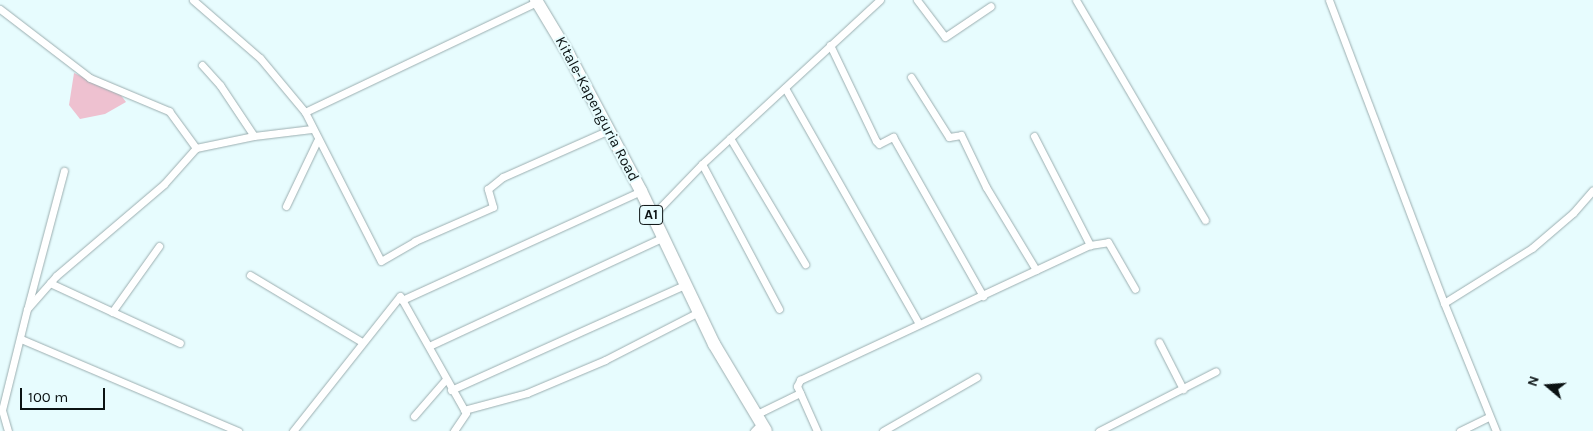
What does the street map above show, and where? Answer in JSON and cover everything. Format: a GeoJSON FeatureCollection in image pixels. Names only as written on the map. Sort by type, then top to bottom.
{"type":"FeatureCollection","features":[{"type":"Feature","properties":{"kind":"highway","name":"Kitale-Kapenguria Road"},"geometry":{"type":"LineString","coordinates":[[536,1],[609,130],[641,191],[698,312],[760,425]]}},
{"type":"Feature","properties":{"kind":"street"},"geometry":{"type":"LineString","coordinates":[[192,0],[260,58],[304,112],[317,141],[381,261],[415,241],[494,207],[488,189],[502,177],[609,130]]}},
{"type":"Feature","properties":{"kind":"street"},"geometry":{"type":"LineString","coordinates":[[652,216],[702,164],[880,0]]}},
{"type":"Feature","properties":{"kind":"street"},"geometry":{"type":"LineString","coordinates":[[917,0],[945,37],[991,6]]}},
{"type":"Feature","properties":{"kind":"street"},"geometry":{"type":"LineString","coordinates":[[1076,0],[1205,220]]}},
{"type":"Feature","properties":{"kind":"street"},"geometry":{"type":"LineString","coordinates":[[1329,0],[1444,303],[1496,431]]}},
{"type":"Feature","properties":{"kind":"street"},"geometry":{"type":"LineString","coordinates":[[304,112],[536,1]]}},
{"type":"Feature","properties":{"kind":"street"},"geometry":{"type":"LineString","coordinates":[[0,9],[90,78],[169,111],[196,148]]}},
{"type":"Feature","properties":{"kind":"street"},"geometry":{"type":"LineString","coordinates":[[830,45],[876,141],[879,144],[893,137],[983,296]]}},
{"type":"Feature","properties":{"kind":"street"},"geometry":{"type":"LineString","coordinates":[[202,65],[220,85],[254,136]]}},
{"type":"Feature","properties":{"kind":"street"},"geometry":{"type":"LineString","coordinates":[[911,77],[949,137],[961,135],[986,187],[1036,270]]}},
{"type":"Feature","properties":{"kind":"street"},"geometry":{"type":"LineString","coordinates":[[785,88],[919,324]]}},
{"type":"Feature","properties":{"kind":"street"},"geometry":{"type":"LineString","coordinates":[[27,309],[50,282],[164,184],[196,148],[254,136],[312,129]]}},
{"type":"Feature","properties":{"kind":"street"},"geometry":{"type":"LineString","coordinates":[[1034,136],[1090,245]]}},
{"type":"Feature","properties":{"kind":"street"},"geometry":{"type":"LineString","coordinates":[[730,138],[805,264]]}},
{"type":"Feature","properties":{"kind":"street"},"geometry":{"type":"LineString","coordinates":[[286,206],[317,141]]}},
{"type":"Feature","properties":{"kind":"street"},"geometry":{"type":"LineString","coordinates":[[702,164],[779,309]]}},
{"type":"Feature","properties":{"kind":"street"},"geometry":{"type":"LineString","coordinates":[[8,431],[2,410],[64,170]]}},
{"type":"Feature","properties":{"kind":"street"},"geometry":{"type":"LineString","coordinates":[[1444,303],[1532,248],[1573,213],[1593,190]]}},
{"type":"Feature","properties":{"kind":"street"},"geometry":{"type":"LineString","coordinates":[[402,300],[641,191]]}},
{"type":"Feature","properties":{"kind":"street"},"geometry":{"type":"LineString","coordinates":[[429,346],[662,238]]}},
{"type":"Feature","properties":{"kind":"street"},"geometry":{"type":"LineString","coordinates":[[817,431],[800,393],[798,382],[1090,245],[1108,242],[1135,289]]}},
{"type":"Feature","properties":{"kind":"street"},"geometry":{"type":"LineString","coordinates":[[112,312],[159,246]]}},
{"type":"Feature","properties":{"kind":"street"},"geometry":{"type":"LineString","coordinates":[[250,275],[362,342]]}},
{"type":"Feature","properties":{"kind":"street"},"geometry":{"type":"LineString","coordinates":[[50,282],[180,343]]}},
{"type":"Feature","properties":{"kind":"street"},"geometry":{"type":"LineString","coordinates":[[451,390],[685,286]]}},
{"type":"Feature","properties":{"kind":"street"},"geometry":{"type":"LineString","coordinates":[[293,431],[400,296],[429,346],[451,390],[466,413],[454,431]]}},
{"type":"Feature","properties":{"kind":"street"},"geometry":{"type":"LineString","coordinates":[[464,410],[535,389],[605,360],[698,312]]}},
{"type":"Feature","properties":{"kind":"street"},"geometry":{"type":"LineString","coordinates":[[20,339],[238,431]]}},
{"type":"Feature","properties":{"kind":"street"},"geometry":{"type":"LineString","coordinates":[[1159,342],[1182,388]]}},
{"type":"Feature","properties":{"kind":"street"},"geometry":{"type":"LineString","coordinates":[[1099,431],[1216,371]]}},
{"type":"Feature","properties":{"kind":"street"},"geometry":{"type":"LineString","coordinates":[[883,431],[977,376]]}},
{"type":"Feature","properties":{"kind":"street"},"geometry":{"type":"LineString","coordinates":[[414,416],[446,379]]}},
{"type":"Feature","properties":{"kind":"street"},"geometry":{"type":"LineString","coordinates":[[760,425],[800,393]]}},
{"type":"Feature","properties":{"kind":"street"},"geometry":{"type":"LineString","coordinates":[[1460,431],[1489,417]]}},
{"type":"Feature","properties":{"kind":"shaded area"},"geometry":{"type":"Polygon","coordinates":[[[74,73],[120,94],[126,102],[105,114],[80,119],[69,105],[74,73]]]}}]}
